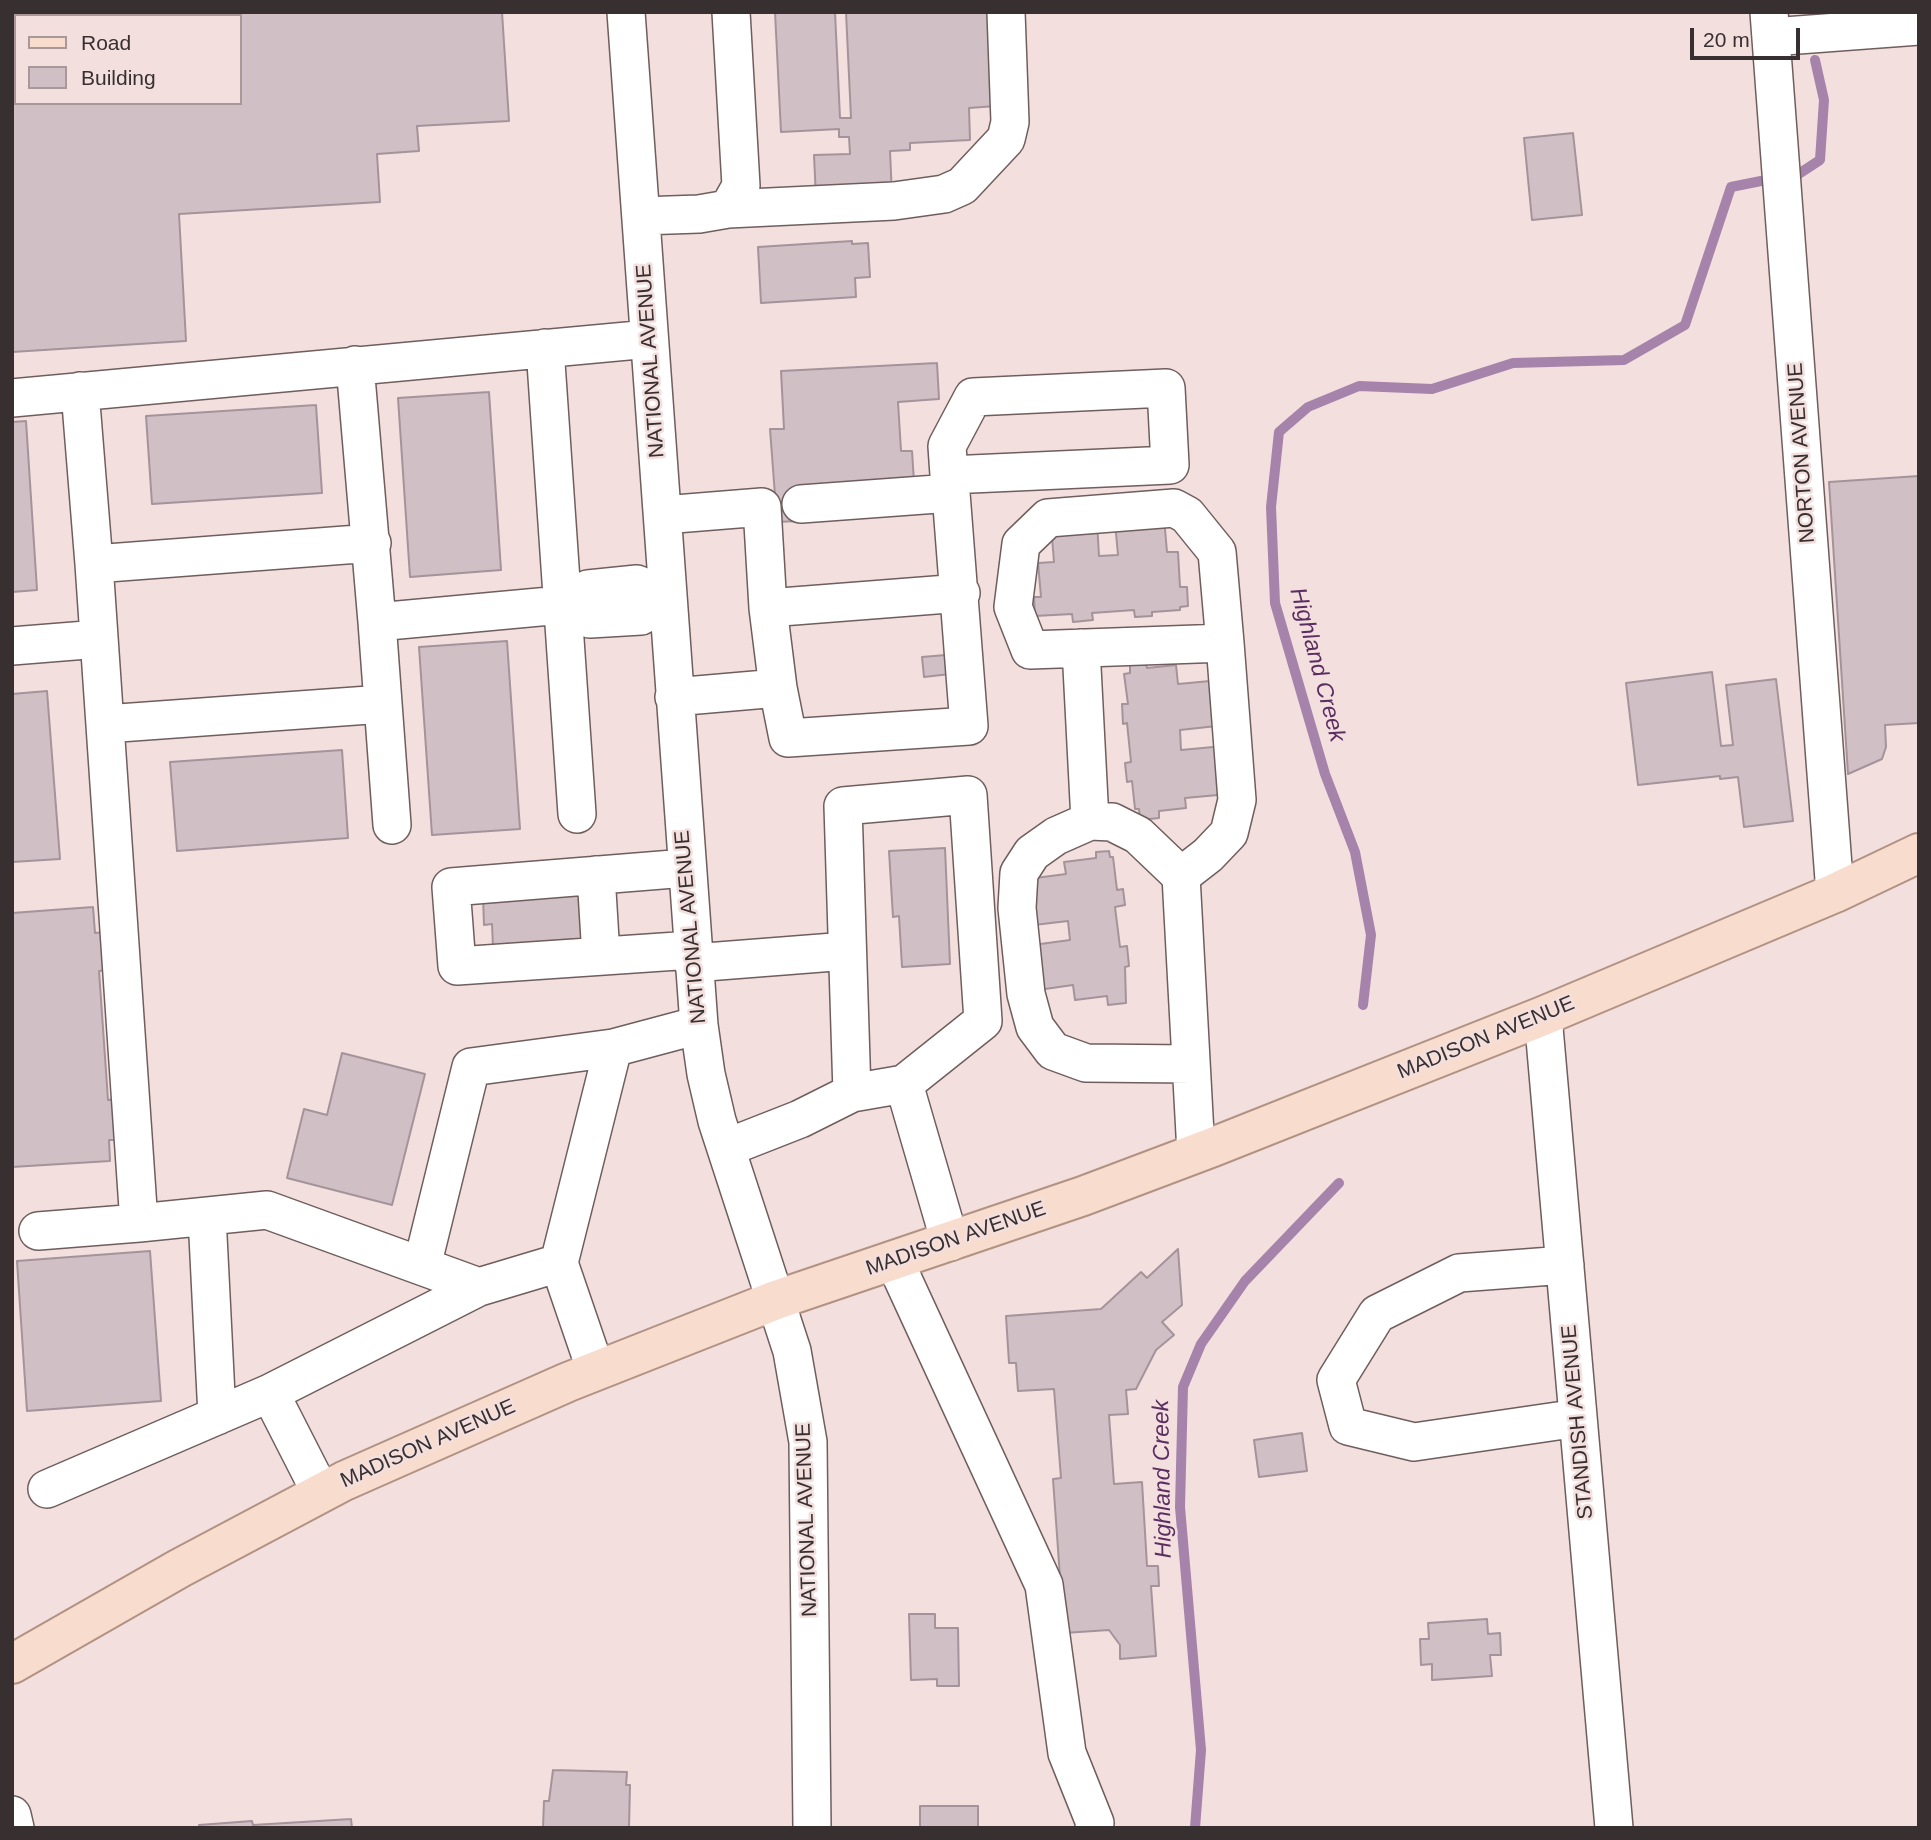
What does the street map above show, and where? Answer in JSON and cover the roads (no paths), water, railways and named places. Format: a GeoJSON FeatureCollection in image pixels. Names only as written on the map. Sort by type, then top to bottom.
{"type":"FeatureCollection","features":[{"type":"Feature","properties":{"kind":"main road","name":"MADISON AVENUE"},"geometry":{"type":"LineString","coordinates":[[12,1664],[180,1568],[321,1493],[463,1427],[776,1300],[950,1242],[1196,1153],[1543,1016],[1835,893],[1919,853]]}},
{"type":"Feature","properties":{"kind":"street","name":"NATIONAL AVENUE"},"geometry":{"type":"LineString","coordinates":[[626,12],[699,1025],[706,1074],[726,1148],[793,1351],[808,1442],[812,1828]]}},
{"type":"Feature","properties":{"kind":"street"},"geometry":{"type":"LineString","coordinates":[[728,209],[741,186],[731,12]]}},
{"type":"Feature","properties":{"kind":"street"},"geometry":{"type":"LineString","coordinates":[[641,216],[894,201],[944,194],[962,186],[1006,139],[1010,122],[1006,12]]}},
{"type":"Feature","properties":{"kind":"street"},"geometry":{"type":"LineString","coordinates":[[1770,24],[1919,26]]}},
{"type":"Feature","properties":{"kind":"street","name":"NORTON AVENUE"},"geometry":{"type":"LineString","coordinates":[[1770,24],[1835,893]]}},
{"type":"Feature","properties":{"kind":"street"},"geometry":{"type":"LineString","coordinates":[[12,398],[649,339]]}},
{"type":"Feature","properties":{"kind":"street"},"geometry":{"type":"LineString","coordinates":[[545,348],[577,814]]}},
{"type":"Feature","properties":{"kind":"street"},"geometry":{"type":"LineString","coordinates":[[355,365],[372,543],[391,825]]}},
{"type":"Feature","properties":{"kind":"street"},"geometry":{"type":"LineString","coordinates":[[663,515],[778,506],[950,484],[1170,465],[1166,388],[973,397],[947,446],[950,484],[961,593],[969,726],[788,738],[778,688],[768,608],[778,506]]}},
{"type":"Feature","properties":{"kind":"street"},"geometry":{"type":"LineString","coordinates":[[80,391],[139,1223]]}},
{"type":"Feature","properties":{"kind":"street"},"geometry":{"type":"LineString","coordinates":[[1181,876],[1208,855],[1228,833],[1237,800],[1225,643],[1217,552],[1187,514],[1174,508],[1048,518],[1021,544],[1013,607],[1030,650],[1225,643]]}},
{"type":"Feature","properties":{"kind":"street"},"geometry":{"type":"LineString","coordinates":[[94,564],[372,543]]}},
{"type":"Feature","properties":{"kind":"street"},"geometry":{"type":"LineString","coordinates":[[377,622],[561,604],[588,589],[637,584],[667,597]]}},
{"type":"Feature","properties":{"kind":"street"},"geometry":{"type":"LineString","coordinates":[[768,608],[961,593]]}},
{"type":"Feature","properties":{"kind":"street"},"geometry":{"type":"LineString","coordinates":[[12,646],[99,639]]}},
{"type":"Feature","properties":{"kind":"street"},"geometry":{"type":"LineString","coordinates":[[1081,648],[1090,821]]}},
{"type":"Feature","properties":{"kind":"street"},"geometry":{"type":"LineString","coordinates":[[674,697],[778,688]]}},
{"type":"Feature","properties":{"kind":"street"},"geometry":{"type":"LineString","coordinates":[[105,724],[383,704]]}},
{"type":"Feature","properties":{"kind":"street"},"geometry":{"type":"LineString","coordinates":[[726,1148],[800,1119],[852,1093],[904,1084],[983,1021],[968,795],[843,806],[852,1093]]}},
{"type":"Feature","properties":{"kind":"street"},"geometry":{"type":"LineString","coordinates":[[1191,1064],[1086,1063],[1053,1051],[1035,1027],[1024,970],[1017,908],[1019,873],[1032,853],[1056,836],[1090,821],[1112,822],[1138,835],[1181,876],[1196,1153]]}},
{"type":"Feature","properties":{"kind":"street"},"geometry":{"type":"LineString","coordinates":[[686,868],[451,887],[457,966],[601,956],[847,951]]}},
{"type":"Feature","properties":{"kind":"street"},"geometry":{"type":"LineString","coordinates":[[596,876],[601,956]]}},
{"type":"Feature","properties":{"kind":"street","name":"STANDISH AVENUE"},"geometry":{"type":"LineString","coordinates":[[1543,1016],[1614,1828]]}},
{"type":"Feature","properties":{"kind":"street"},"geometry":{"type":"LineString","coordinates":[[422,1266],[471,1067],[613,1048],[699,1025]]}},
{"type":"Feature","properties":{"kind":"street"},"geometry":{"type":"LineString","coordinates":[[596,1371],[559,1263],[613,1048]]}},
{"type":"Feature","properties":{"kind":"street"},"geometry":{"type":"LineString","coordinates":[[904,1084],[950,1242]]}},
{"type":"Feature","properties":{"kind":"street"},"geometry":{"type":"LineString","coordinates":[[38,1231],[267,1210],[479,1287]]}},
{"type":"Feature","properties":{"kind":"street"},"geometry":{"type":"LineString","coordinates":[[207,1216],[217,1416]]}},
{"type":"Feature","properties":{"kind":"street"},"geometry":{"type":"LineString","coordinates":[[894,1260],[1044,1585],[1067,1753],[1095,1822],[1094,1828]]}},
{"type":"Feature","properties":{"kind":"street"},"geometry":{"type":"LineString","coordinates":[[47,1489],[270,1393],[479,1287],[559,1263]]}},
{"type":"Feature","properties":{"kind":"street"},"geometry":{"type":"LineString","coordinates":[[1565,1265],[1459,1273],[1377,1314],[1336,1380],[1348,1426],[1414,1442],[1578,1418]]}},
{"type":"Feature","properties":{"kind":"street"},"geometry":{"type":"LineString","coordinates":[[270,1393],[321,1493]]}},
{"type":"Feature","properties":{"kind":"street"},"geometry":{"type":"LineString","coordinates":[[12,1815],[15,1828]]}},
{"type":"Feature","properties":{"kind":"waterway","name":"Highland Creek"},"geometry":{"type":"LineString","coordinates":[[1794,177],[1820,160],[1824,100],[1815,60]]}},
{"type":"Feature","properties":{"kind":"waterway","name":"Highland Creek"},"geometry":{"type":"LineString","coordinates":[[1363,1005],[1371,935],[1355,852],[1325,774],[1275,603],[1271,507],[1279,432],[1308,407],[1359,386],[1432,389],[1513,363],[1624,360],[1685,325],[1731,187],[1761,181]]}},
{"type":"Feature","properties":{"kind":"waterway","name":"Highland Creek"},"geometry":{"type":"LineString","coordinates":[[1195,1828],[1201,1750],[1180,1507],[1183,1387],[1201,1344],[1245,1281],[1339,1183]]}}]}
